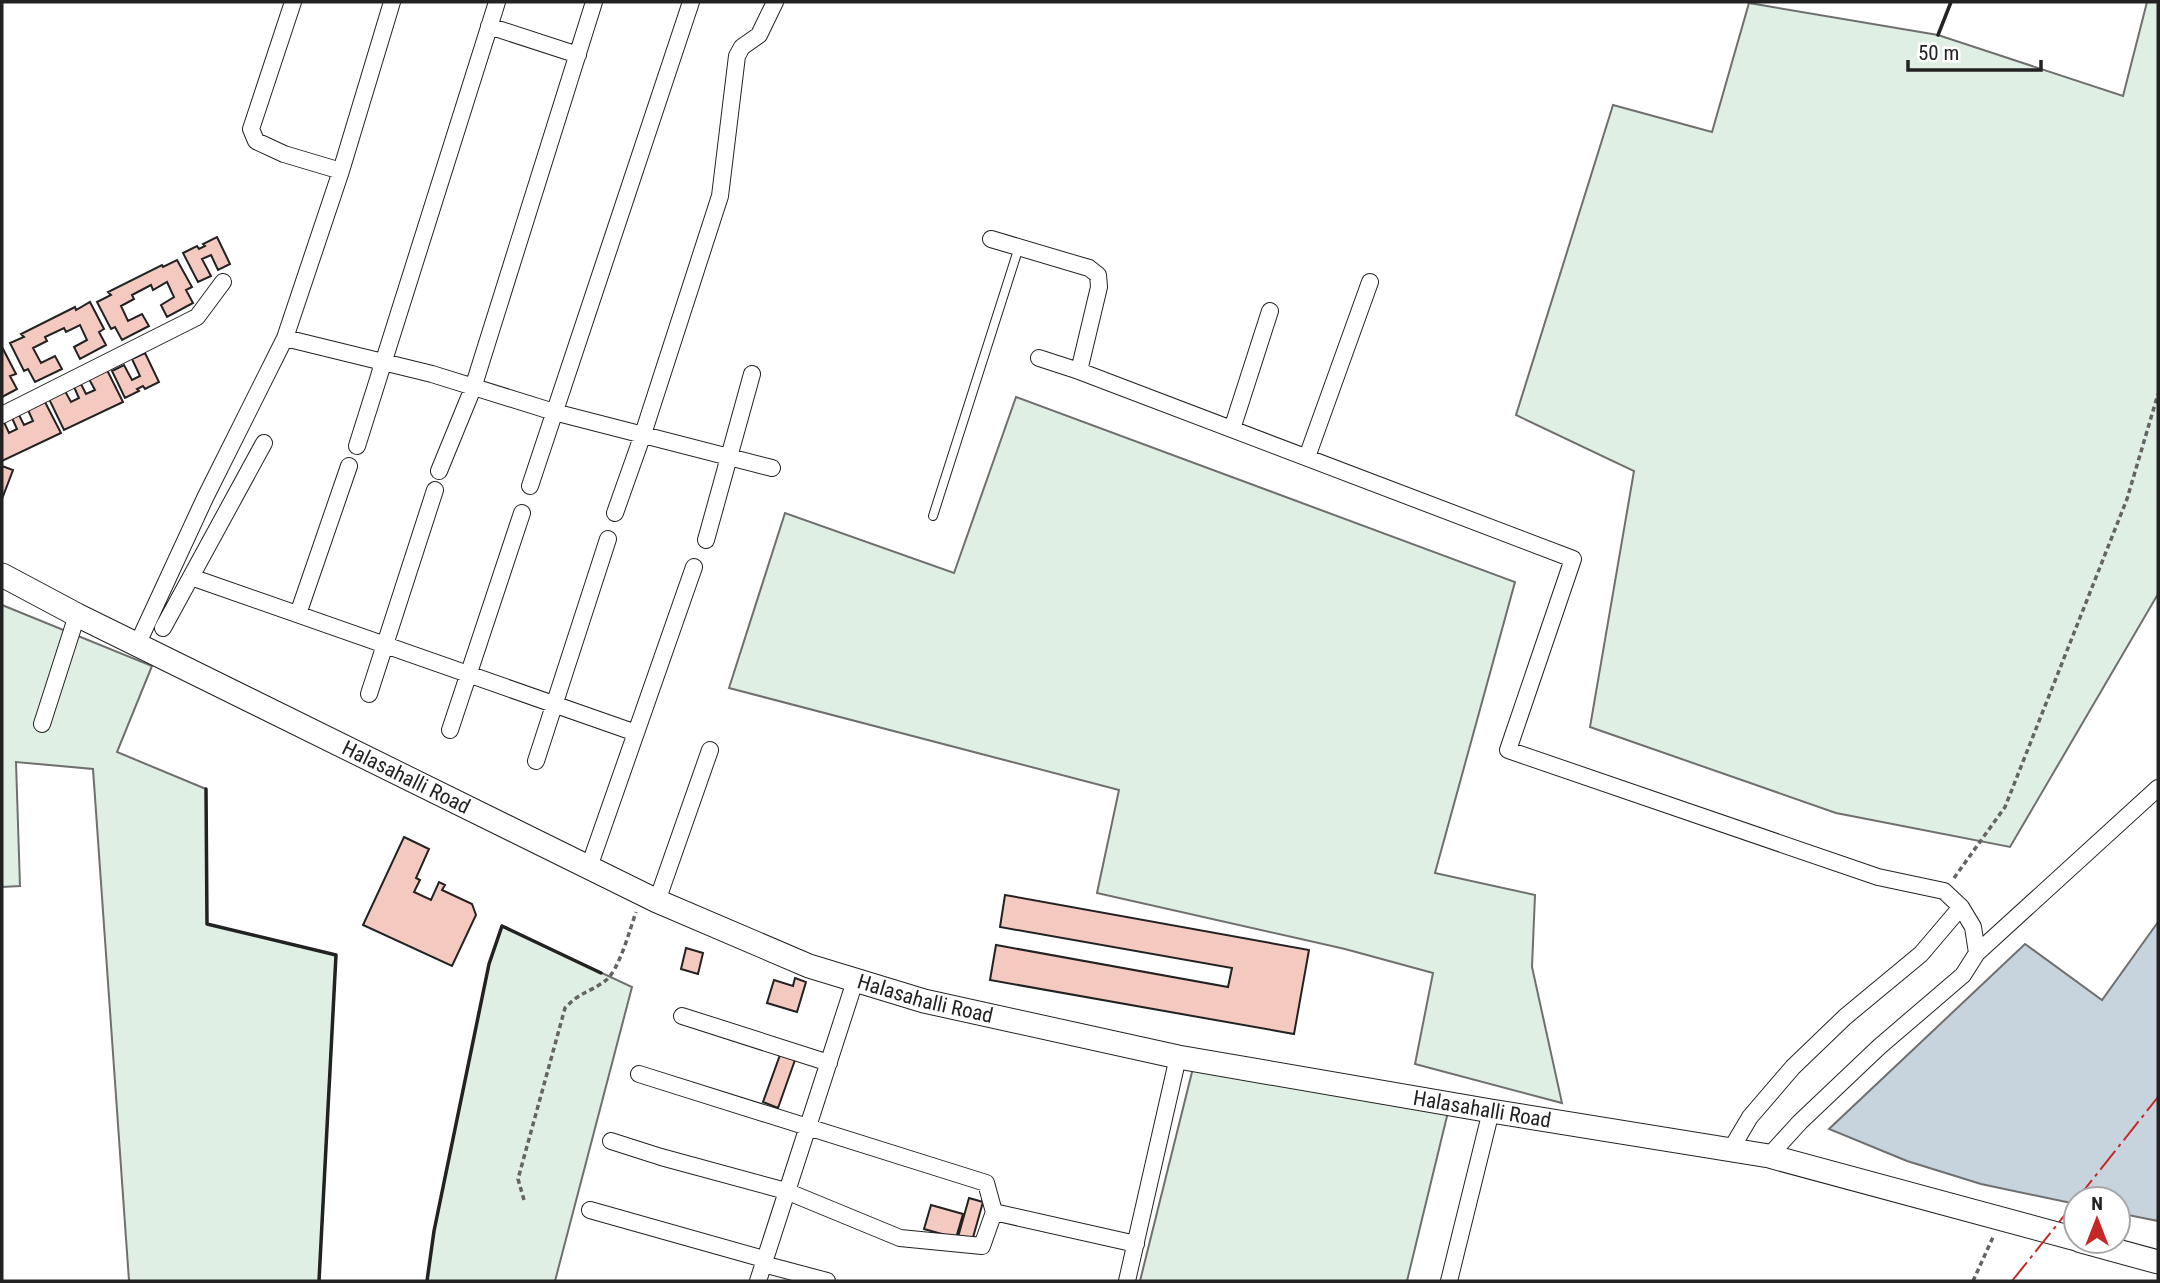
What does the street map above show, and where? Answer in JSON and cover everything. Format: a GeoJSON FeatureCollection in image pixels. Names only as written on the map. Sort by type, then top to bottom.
{"type":"FeatureCollection","features":[{"type":"Feature","properties":{"kind":"main road","name":"Halasahalli Road"},"geometry":{"type":"LineString","coordinates":[[2,575],[77,615],[650,897],[808,966],[925,1002],[1178,1057],[1769,1156],[2062,1236]]}},
{"type":"Feature","properties":{"kind":"main road"},"geometry":{"type":"LineString","coordinates":[[2132,1255],[2158,1262]]}},
{"type":"Feature","properties":{"kind":"street"},"geometry":{"type":"LineString","coordinates":[[293,2],[251,129],[256,141],[275,150],[341,171]]}},
{"type":"Feature","properties":{"kind":"street"},"geometry":{"type":"LineString","coordinates":[[138,643],[205,498],[285,338],[341,171],[391,2]]}},
{"type":"Feature","properties":{"kind":"street"},"geometry":{"type":"LineString","coordinates":[[357,446],[497,2]]}},
{"type":"Feature","properties":{"kind":"street"},"geometry":{"type":"LineString","coordinates":[[439,471],[473,388],[594,2]]}},
{"type":"Feature","properties":{"kind":"street"},"geometry":{"type":"LineString","coordinates":[[530,486],[691,2]]}},
{"type":"Feature","properties":{"kind":"street"},"geometry":{"type":"LineString","coordinates":[[615,513],[720,196],[737,56],[742,47],[759,35],[775,2]]}},
{"type":"Feature","properties":{"kind":"street"},"geometry":{"type":"LineString","coordinates":[[489,26],[578,55]]}},
{"type":"Feature","properties":{"kind":"street"},"geometry":{"type":"LineString","coordinates":[[991,239],[1089,268],[1098,275],[1099,287],[1079,371]]}},
{"type":"Feature","properties":{"kind":"street"},"geometry":{"type":"LineString","coordinates":[[2,415],[197,317],[223,282]]}},
{"type":"Feature","properties":{"kind":"street"},"geometry":{"type":"LineString","coordinates":[[1307,457],[1370,282]]}},
{"type":"Feature","properties":{"kind":"street"},"geometry":{"type":"LineString","coordinates":[[1232,429],[1270,311]]}},
{"type":"Feature","properties":{"kind":"street"},"geometry":{"type":"LineString","coordinates":[[285,338],[432,373],[554,412],[772,468]]}},
{"type":"Feature","properties":{"kind":"street"},"geometry":{"type":"LineString","coordinates":[[1039,358],[1573,559],[1508,750],[1878,877],[1944,891],[1961,907],[1973,927],[1977,953]]}},
{"type":"Feature","properties":{"kind":"street"},"geometry":{"type":"LineString","coordinates":[[706,540],[752,374]]}},
{"type":"Feature","properties":{"kind":"street"},"geometry":{"type":"LineString","coordinates":[[163,628],[264,443]]}},
{"type":"Feature","properties":{"kind":"street"},"geometry":{"type":"LineString","coordinates":[[298,614],[349,466]]}},
{"type":"Feature","properties":{"kind":"street"},"geometry":{"type":"LineString","coordinates":[[369,694],[435,490]]}},
{"type":"Feature","properties":{"kind":"street"},"geometry":{"type":"LineString","coordinates":[[450,730],[522,513]]}},
{"type":"Feature","properties":{"kind":"street"},"geometry":{"type":"LineString","coordinates":[[536,761],[608,539]]}},
{"type":"Feature","properties":{"kind":"street"},"geometry":{"type":"LineString","coordinates":[[589,867],[694,566]]}},
{"type":"Feature","properties":{"kind":"street"},"geometry":{"type":"LineString","coordinates":[[191,577],[636,733]]}},
{"type":"Feature","properties":{"kind":"street"},"geometry":{"type":"LineString","coordinates":[[42,724],[77,615]]}},
{"type":"Feature","properties":{"kind":"street"},"geometry":{"type":"LineString","coordinates":[[650,897],[710,750]]}},
{"type":"Feature","properties":{"kind":"street"},"geometry":{"type":"LineString","coordinates":[[1769,1156],[1800,1122],[1879,1047],[1963,975],[1977,953],[2158,788]]}},
{"type":"Feature","properties":{"kind":"street"},"geometry":{"type":"LineString","coordinates":[[1731,1149],[1750,1117],[1793,1067],[1845,1017],[1921,954],[1961,907]]}},
{"type":"Feature","properties":{"kind":"street"},"geometry":{"type":"LineString","coordinates":[[758,1281],[855,981]]}},
{"type":"Feature","properties":{"kind":"street"},"geometry":{"type":"LineString","coordinates":[[682,1016],[829,1063]]}},
{"type":"Feature","properties":{"kind":"street"},"geometry":{"type":"LineString","coordinates":[[1127,1281],[1178,1057]]}},
{"type":"Feature","properties":{"kind":"street"},"geometry":{"type":"LineString","coordinates":[[611,1140],[661,1157],[786,1191],[901,1238],[982,1246],[994,1212],[986,1183],[639,1074]]}},
{"type":"Feature","properties":{"kind":"street"},"geometry":{"type":"LineString","coordinates":[[1449,1281],[1491,1111]]}},
{"type":"Feature","properties":{"kind":"street"},"geometry":{"type":"LineString","coordinates":[[590,1210],[827,1281]]}},
{"type":"Feature","properties":{"kind":"street"},"geometry":{"type":"LineString","coordinates":[[994,1212],[1136,1244]]}},
{"type":"Feature","properties":{"kind":"lane"},"geometry":{"type":"LineString","coordinates":[[933,516],[1019,247]]}},
{"type":"Feature","properties":{"kind":"path"},"geometry":{"type":"LineString","coordinates":[[1944,891],[2005,807],[2127,499],[2158,394]]}},
{"type":"Feature","properties":{"kind":"path"},"geometry":{"type":"LineString","coordinates":[[524,1200],[518,1179],[565,1008],[577,995],[607,981],[650,897]]}},
{"type":"Feature","properties":{"kind":"path"},"geometry":{"type":"LineString","coordinates":[[1973,1281],[2001,1219]]}},
{"type":"Feature","properties":{"kind":"green space"},"geometry":{"type":"Polygon","coordinates":[[[2147,2],[2158,2],[2158,594],[2010,847],[1836,813],[1590,727],[1634,471],[1516,415],[1613,105],[1712,132],[1749,3],[1938,35],[2123,96],[2147,2]]]}},
{"type":"Feature","properties":{"kind":"green space"},"geometry":{"type":"Polygon","coordinates":[[[1016,397],[1515,582],[1435,873],[1535,895],[1532,967],[1562,1103],[1415,1064],[1433,973],[1345,949],[1097,893],[1119,790],[729,688],[785,513],[954,573],[1016,397]]]}},
{"type":"Feature","properties":{"kind":"green space"},"geometry":{"type":"Polygon","coordinates":[[[2,605],[152,666],[117,752],[206,789],[207,924],[336,955],[319,1281],[129,1281],[93,769],[16,762],[20,886],[2,887],[2,605]]]}},
{"type":"Feature","properties":{"kind":"green space"},"geometry":{"type":"Polygon","coordinates":[[[502,926],[632,987],[555,1281],[427,1281],[434,1231],[489,964],[502,926]]]}},
{"type":"Feature","properties":{"kind":"green space"},"geometry":{"type":"Polygon","coordinates":[[[1194,1064],[1448,1112],[1407,1281],[1140,1281],[1194,1064]]]}},
{"type":"Feature","properties":{"kind":"shaded area"},"geometry":{"type":"Polygon","coordinates":[[[2158,922],[2158,1221],[2132,1216],[2132,1185],[2062,1185],[2062,1201],[1981,1184],[1907,1161],[1829,1129],[2025,944],[2102,1000],[2158,922]]]}},
{"type":"Feature","properties":{"kind":"building"},"geometry":{"type":"Polygon","coordinates":[[[217,237],[230,264],[218,270],[211,255],[202,259],[211,276],[198,282],[183,253],[197,246],[199,249],[217,237]]]}},
{"type":"Feature","properties":{"kind":"building"},"geometry":{"type":"Polygon","coordinates":[[[177,260],[192,287],[186,290],[193,303],[167,317],[161,305],[174,297],[167,282],[153,290],[151,285],[132,295],[134,299],[121,306],[128,321],[142,314],[149,326],[122,340],[115,327],[111,329],[97,302],[111,295],[108,292],[177,260]]]}},
{"type":"Feature","properties":{"kind":"building"},"geometry":{"type":"Polygon","coordinates":[[[90,302],[104,329],[99,332],[106,345],[80,359],[74,347],[87,340],[80,325],[66,332],[64,328],[45,337],[47,341],[33,348],[41,363],[55,356],[62,369],[35,382],[28,369],[24,371],[10,343],[24,337],[21,334],[90,302]]]}},
{"type":"Feature","properties":{"kind":"building"},"geometry":{"type":"Polygon","coordinates":[[[2,347],[16,374],[10,376],[17,389],[2,397],[2,347]]]}},
{"type":"Feature","properties":{"kind":"building"},"geometry":{"type":"Polygon","coordinates":[[[145,353],[159,382],[145,389],[143,386],[125,398],[112,371],[124,365],[132,380],[140,376],[132,359],[145,353]]]}},
{"type":"Feature","properties":{"kind":"building"},"geometry":{"type":"Polygon","coordinates":[[[107,370],[123,402],[64,430],[49,399],[65,391],[71,402],[79,398],[74,387],[81,384],[86,394],[95,390],[89,379],[107,370]]]}},
{"type":"Feature","properties":{"kind":"building"},"geometry":{"type":"Polygon","coordinates":[[[45,402],[61,433],[2,461],[2,423],[4,422],[9,433],[17,429],[12,418],[19,415],[24,425],[33,421],[28,410],[45,402]]]}},
{"type":"Feature","properties":{"kind":"building"},"geometry":{"type":"Polygon","coordinates":[[[2,466],[13,470],[2,499],[2,466]]]}},
{"type":"Feature","properties":{"kind":"building"},"geometry":{"type":"Polygon","coordinates":[[[404,837],[429,849],[416,878],[420,880],[414,892],[431,900],[439,882],[445,885],[442,890],[472,904],[476,915],[452,966],[363,925],[404,837]]]}},
{"type":"Feature","properties":{"kind":"building"},"geometry":{"type":"Polygon","coordinates":[[[1005,895],[1309,950],[1294,1034],[990,980],[996,945],[1228,987],[1232,968],[1000,927],[1005,895]]]}},
{"type":"Feature","properties":{"kind":"building"},"geometry":{"type":"Polygon","coordinates":[[[686,948],[703,953],[698,974],[681,969],[686,948]]]}},
{"type":"Feature","properties":{"kind":"building"},"geometry":{"type":"Polygon","coordinates":[[[795,978],[806,982],[797,1012],[767,1003],[774,980],[793,986],[795,978]]]}},
{"type":"Feature","properties":{"kind":"building"},"geometry":{"type":"Polygon","coordinates":[[[780,1055],[795,1060],[778,1108],[763,1102],[780,1055]]]}},
{"type":"Feature","properties":{"kind":"building"},"geometry":{"type":"Polygon","coordinates":[[[969,1198],[983,1202],[972,1241],[958,1237],[969,1198]]]}},
{"type":"Feature","properties":{"kind":"building"},"geometry":{"type":"Polygon","coordinates":[[[931,1205],[963,1214],[956,1238],[924,1229],[931,1205]]]}},
{"type":"Feature","properties":{"kind":"wall"},"geometry":{"type":"LineString","coordinates":[[1938,35],[1951,2]]}},
{"type":"Feature","properties":{"kind":"wall"},"geometry":{"type":"LineString","coordinates":[[206,789],[207,924],[336,955],[319,1281]]}},
{"type":"Feature","properties":{"kind":"wall"},"geometry":{"type":"LineString","coordinates":[[427,1281],[434,1231],[489,964],[502,926],[601,973]]}},
{"type":"Feature","properties":{"kind":"power"},"geometry":{"type":"LineString","coordinates":[[2088,1185],[2158,1097]]}},
{"type":"Feature","properties":{"kind":"power"},"geometry":{"type":"LineString","coordinates":[[2012,1281],[2062,1218]]}}]}
